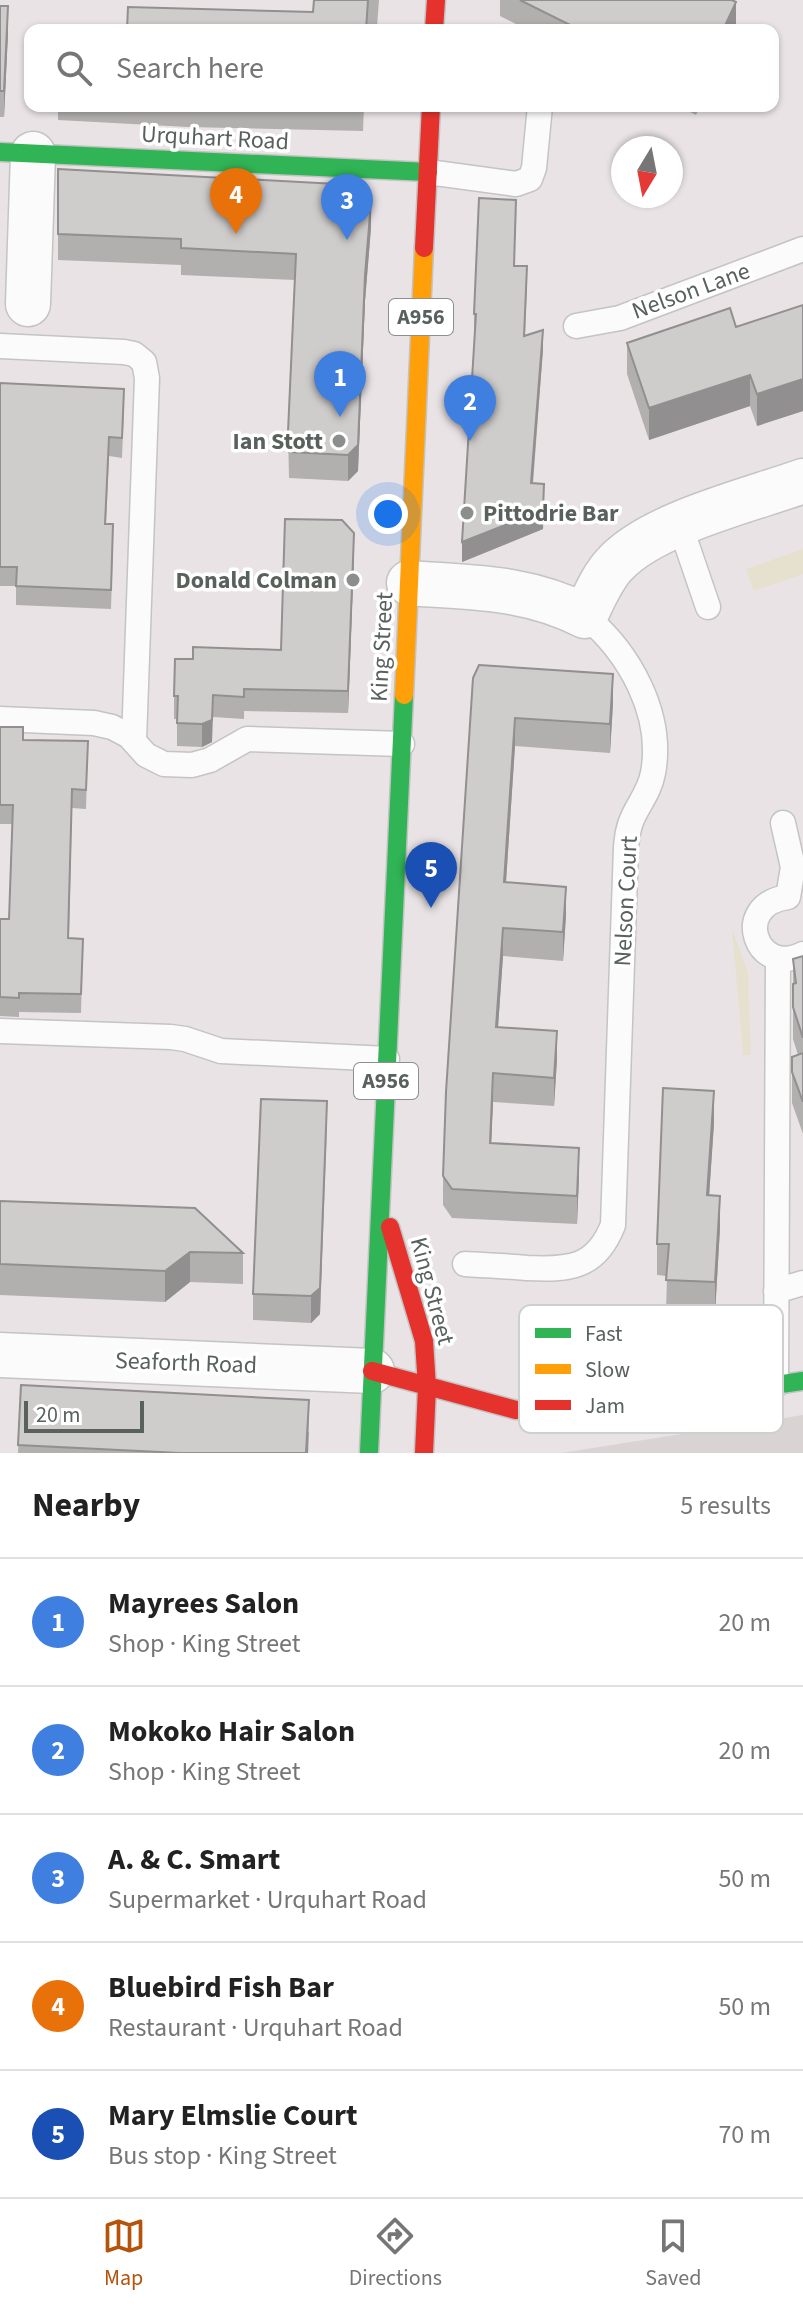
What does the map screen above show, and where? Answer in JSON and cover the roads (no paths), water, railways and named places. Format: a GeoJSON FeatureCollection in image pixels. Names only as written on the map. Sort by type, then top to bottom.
{"type":"FeatureCollection","features":[{"type":"Feature","properties":{"kind":"main road"},"geometry":{"type":"LineString","coordinates":[[434,24],[436,0]]}},
{"type":"Feature","properties":{"kind":"main road","name":"King Street"},"geometry":{"type":"LineString","coordinates":[[369,1453],[431,112]]}},
{"type":"Feature","properties":{"kind":"main road","name":"Urquhart Road"},"geometry":{"type":"LineString","coordinates":[[16,153],[428,172]]}},
{"type":"Feature","properties":{"kind":"main road","name":"King Street"},"geometry":{"type":"LineString","coordinates":[[381,1190],[424,1341],[427,1387],[424,1453]]}},
{"type":"Feature","properties":{"kind":"main road"},"geometry":{"type":"LineString","coordinates":[[372,1371],[519,1410]]}},
{"type":"Feature","properties":{"kind":"main road"},"geometry":{"type":"LineString","coordinates":[[783,1384],[803,1381]]}},
{"type":"Feature","properties":{"kind":"street"},"geometry":{"type":"LineString","coordinates":[[16,153],[28,304]]}},
{"type":"Feature","properties":{"kind":"street"},"geometry":{"type":"LineString","coordinates":[[585,616],[616,562],[645,541],[680,525],[803,481]]}},
{"type":"Feature","properties":{"kind":"street","name":"Nelson Court"},"geometry":{"type":"LineString","coordinates":[[409,583],[533,595],[585,616]]}},
{"type":"Feature","properties":{"kind":"street","name":"Seaforth Road"},"geometry":{"type":"LineString","coordinates":[[0,1355],[372,1371]]}},
{"type":"Feature","properties":{"kind":"lane"},"geometry":{"type":"LineString","coordinates":[[428,172],[516,184],[530,179],[534,168],[539,112]]}},
{"type":"Feature","properties":{"kind":"lane","name":"Nelson Lane"},"geometry":{"type":"LineString","coordinates":[[576,326],[620,318],[803,249]]}},
{"type":"Feature","properties":{"kind":"lane"},"geometry":{"type":"LineString","coordinates":[[0,346],[124,352],[134,354],[144,362],[147,378],[134,741]]}},
{"type":"Feature","properties":{"kind":"lane"},"geometry":{"type":"LineString","coordinates":[[680,525],[708,607]]}},
{"type":"Feature","properties":{"kind":"lane","name":"Nelson Court"},"geometry":{"type":"LineString","coordinates":[[465,1264],[554,1270],[573,1267],[598,1253],[613,1225],[626,847],[633,817],[648,789],[655,750],[648,709],[632,669],[604,632],[585,616]]}},
{"type":"Feature","properties":{"kind":"lane"},"geometry":{"type":"LineString","coordinates":[[0,719],[94,723],[112,727],[129,736],[146,755],[164,764],[192,765],[210,760],[247,739],[402,744]]}},
{"type":"Feature","properties":{"kind":"lane"},"geometry":{"type":"LineString","coordinates":[[783,823],[793,867],[796,900],[769,902],[762,908],[755,923],[756,939],[765,952],[778,958],[793,959],[803,954]]}},
{"type":"Feature","properties":{"kind":"lane"},"geometry":{"type":"LineString","coordinates":[[776,1305],[778,958]]}},
{"type":"Feature","properties":{"kind":"lane"},"geometry":{"type":"LineString","coordinates":[[0,1031],[171,1037],[221,1051],[387,1059]]}},
{"type":"Feature","properties":{"kind":"lane"},"geometry":{"type":"LineString","coordinates":[[776,1291],[803,1283]]}},
{"type":"Feature","properties":{"kind":"place","name":"Bluebird Fish Bar"},"geometry":{"type":"Point","coordinates":[236,234]}},
{"type":"Feature","properties":{"kind":"place","name":"A. & C. Smart"},"geometry":{"type":"Point","coordinates":[347,240]}},
{"type":"Feature","properties":{"kind":"place","name":"Mayrees Salon"},"geometry":{"type":"Point","coordinates":[340,417]}},
{"type":"Feature","properties":{"kind":"place","name":"Ian Stott"},"geometry":{"type":"Point","coordinates":[339,441]}},
{"type":"Feature","properties":{"kind":"place","name":"Mokoko Hair Salon"},"geometry":{"type":"Point","coordinates":[470,441]}},
{"type":"Feature","properties":{"kind":"place","name":"Pittodrie Bar"},"geometry":{"type":"Point","coordinates":[467,513]}},
{"type":"Feature","properties":{"kind":"place","name":"Donald Colman"},"geometry":{"type":"Point","coordinates":[353,580]}},
{"type":"Feature","properties":{"kind":"place","name":"Mary Elmslie Court"},"geometry":{"type":"Point","coordinates":[431,908]}}]}
